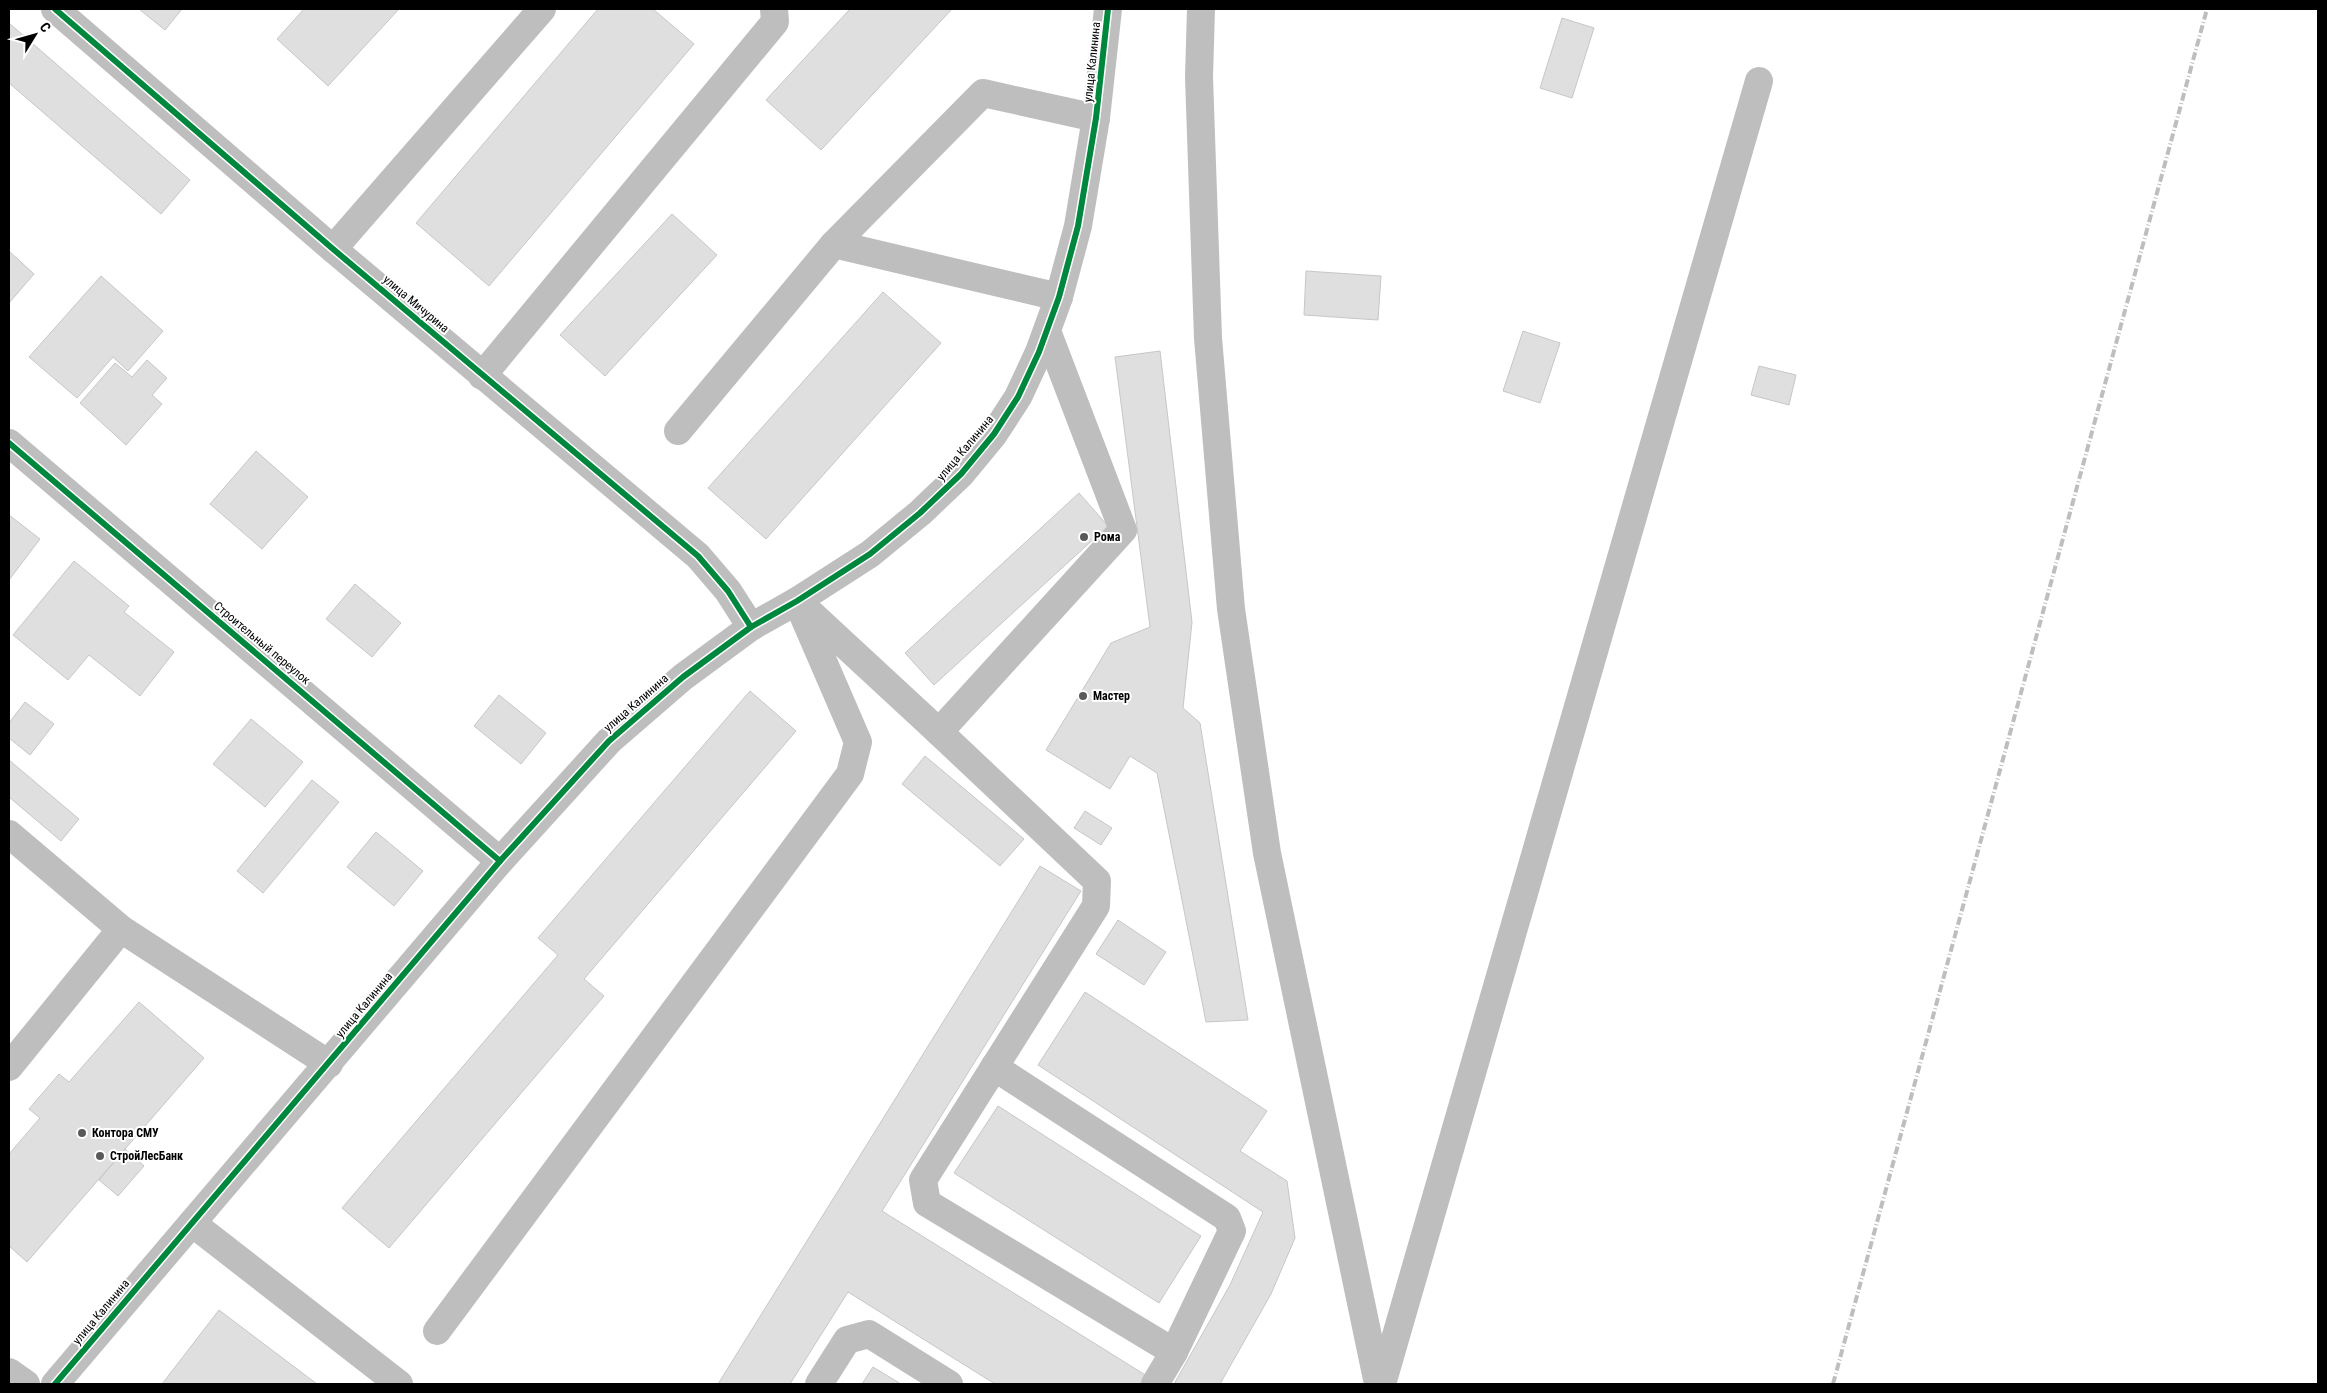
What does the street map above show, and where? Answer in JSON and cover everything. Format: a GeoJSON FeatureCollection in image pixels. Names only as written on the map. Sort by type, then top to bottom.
{"type":"FeatureCollection","features":[{"type":"Feature","properties":{"kind":"street","name":"улица Мичурина"},"geometry":{"type":"LineString","coordinates":[[55,9],[482,376],[698,556],[728,591],[751,627]]}},
{"type":"Feature","properties":{"kind":"street"},"geometry":{"type":"LineString","coordinates":[[333,249],[542,9]]}},
{"type":"Feature","properties":{"kind":"street"},"geometry":{"type":"LineString","coordinates":[[482,376],[775,22],[774,9]]}},
{"type":"Feature","properties":{"kind":"street","name":"улица Калинина"},"geometry":{"type":"LineString","coordinates":[[55,1384],[500,861],[609,741],[683,677],[751,627],[797,601],[870,554],[920,513],[961,474],[994,434],[1018,397],[1047,331],[1059,297],[1078,226],[1096,118],[1108,9]]}},
{"type":"Feature","properties":{"kind":"street"},"geometry":{"type":"LineString","coordinates":[[1201,9],[1199,77],[1208,338],[1231,609],[1267,853],[1378,1384]]}},
{"type":"Feature","properties":{"kind":"street"},"geometry":{"type":"LineString","coordinates":[[1382,1384],[1759,81]]}},
{"type":"Feature","properties":{"kind":"street"},"geometry":{"type":"LineString","coordinates":[[678,431],[834,244],[983,93],[1096,118]]}},
{"type":"Feature","properties":{"kind":"street"},"geometry":{"type":"LineString","coordinates":[[834,244],[1059,297]]}},
{"type":"Feature","properties":{"kind":"street"},"geometry":{"type":"LineString","coordinates":[[939,732],[1123,530],[1047,331]]}},
{"type":"Feature","properties":{"kind":"street","name":"Строительный переулок"},"geometry":{"type":"LineString","coordinates":[[9,443],[500,861]]}},
{"type":"Feature","properties":{"kind":"street"},"geometry":{"type":"LineString","coordinates":[[797,601],[1097,881],[1096,906],[923,1180],[928,1203],[1174,1352]]}},
{"type":"Feature","properties":{"kind":"street"},"geometry":{"type":"LineString","coordinates":[[437,1331],[850,774],[858,742],[797,601]]}},
{"type":"Feature","properties":{"kind":"street"},"geometry":{"type":"LineString","coordinates":[[9,834],[121,928],[329,1064]]}},
{"type":"Feature","properties":{"kind":"street"},"geometry":{"type":"LineString","coordinates":[[9,1067],[121,928]]}},
{"type":"Feature","properties":{"kind":"street"},"geometry":{"type":"LineString","coordinates":[[994,1067],[1227,1218],[1232,1231],[1174,1352],[1155,1384]]}},
{"type":"Feature","properties":{"kind":"street"},"geometry":{"type":"LineString","coordinates":[[192,1223],[399,1384]]}},
{"type":"Feature","properties":{"kind":"street"},"geometry":{"type":"LineString","coordinates":[[819,1384],[847,1340],[868,1334],[949,1384]]}},
{"type":"Feature","properties":{"kind":"street"},"geometry":{"type":"LineString","coordinates":[[9,1372],[26,1384]]}},
{"type":"Feature","properties":{"kind":"building"},"geometry":{"type":"Polygon","coordinates":[[[139,9],[182,9],[165,30],[139,9]]]}},
{"type":"Feature","properties":{"kind":"building"},"geometry":{"type":"Polygon","coordinates":[[[304,9],[399,9],[328,86],[277,39],[304,9]]]}},
{"type":"Feature","properties":{"kind":"building"},"geometry":{"type":"Polygon","coordinates":[[[598,9],[653,9],[694,44],[489,286],[416,223],[598,9]]]}},
{"type":"Feature","properties":{"kind":"building"},"geometry":{"type":"Polygon","coordinates":[[[850,9],[952,9],[821,150],[766,100],[850,9]]]}},
{"type":"Feature","properties":{"kind":"building"},"geometry":{"type":"Polygon","coordinates":[[[1562,18],[1594,28],[1572,98],[1540,88],[1562,18]]]}},
{"type":"Feature","properties":{"kind":"building"},"geometry":{"type":"Polygon","coordinates":[[[9,23],[190,180],[161,214],[9,83],[9,23]]]}},
{"type":"Feature","properties":{"kind":"building"},"geometry":{"type":"Polygon","coordinates":[[[672,214],[717,255],[605,376],[560,335],[672,214]]]}},
{"type":"Feature","properties":{"kind":"building"},"geometry":{"type":"Polygon","coordinates":[[[9,251],[34,274],[9,303],[9,251]]]}},
{"type":"Feature","properties":{"kind":"building"},"geometry":{"type":"Polygon","coordinates":[[[1306,271],[1381,276],[1378,320],[1304,315],[1306,271]]]}},
{"type":"Feature","properties":{"kind":"building"},"geometry":{"type":"Polygon","coordinates":[[[101,276],[163,331],[128,371],[113,357],[77,398],[29,357],[101,276]]]}},
{"type":"Feature","properties":{"kind":"building"},"geometry":{"type":"Polygon","coordinates":[[[883,292],[941,343],[766,539],[708,488],[883,292]]]}},
{"type":"Feature","properties":{"kind":"building"},"geometry":{"type":"Polygon","coordinates":[[[1523,331],[1560,343],[1540,403],[1503,391],[1523,331]]]}},
{"type":"Feature","properties":{"kind":"building"},"geometry":{"type":"Polygon","coordinates":[[[1160,351],[1192,622],[1183,708],[1200,723],[1248,1020],[1206,1022],[1157,773],[1130,756],[1110,789],[1046,750],[1111,643],[1150,627],[1115,357],[1160,351]]]}},
{"type":"Feature","properties":{"kind":"building"},"geometry":{"type":"Polygon","coordinates":[[[147,360],[167,378],[152,395],[162,404],[126,445],[80,403],[115,363],[132,377],[147,360]]]}},
{"type":"Feature","properties":{"kind":"building"},"geometry":{"type":"Polygon","coordinates":[[[1759,366],[1796,375],[1789,405],[1751,395],[1759,366]]]}},
{"type":"Feature","properties":{"kind":"building"},"geometry":{"type":"Polygon","coordinates":[[[256,451],[308,497],[262,549],[210,504],[256,451]]]}},
{"type":"Feature","properties":{"kind":"building"},"geometry":{"type":"Polygon","coordinates":[[[1079,493],[1108,526],[934,685],[905,653],[1079,493]]]}},
{"type":"Feature","properties":{"kind":"building"},"geometry":{"type":"Polygon","coordinates":[[[9,515],[40,539],[9,580],[9,515]]]}},
{"type":"Feature","properties":{"kind":"building"},"geometry":{"type":"Polygon","coordinates":[[[74,561],[129,606],[124,612],[174,652],[140,696],[89,655],[68,680],[13,635],[74,561]]]}},
{"type":"Feature","properties":{"kind":"building"},"geometry":{"type":"Polygon","coordinates":[[[355,584],[401,623],[372,657],[326,619],[355,584]]]}},
{"type":"Feature","properties":{"kind":"building"},"geometry":{"type":"Polygon","coordinates":[[[750,691],[796,731],[584,979],[604,996],[389,1248],[342,1208],[558,955],[538,938],[750,691]]]}},
{"type":"Feature","properties":{"kind":"building"},"geometry":{"type":"Polygon","coordinates":[[[499,695],[546,733],[521,764],[474,726],[499,695]]]}},
{"type":"Feature","properties":{"kind":"building"},"geometry":{"type":"Polygon","coordinates":[[[25,702],[54,724],[30,755],[9,738],[9,723],[25,702]]]}},
{"type":"Feature","properties":{"kind":"building"},"geometry":{"type":"Polygon","coordinates":[[[251,719],[303,762],[265,807],[213,764],[251,719]]]}},
{"type":"Feature","properties":{"kind":"building"},"geometry":{"type":"Polygon","coordinates":[[[925,756],[1024,839],[1000,866],[902,784],[925,756]]]}},
{"type":"Feature","properties":{"kind":"building"},"geometry":{"type":"Polygon","coordinates":[[[9,760],[79,819],[61,841],[9,797],[9,760]]]}},
{"type":"Feature","properties":{"kind":"building"},"geometry":{"type":"Polygon","coordinates":[[[312,780],[339,802],[263,893],[237,871],[312,780]]]}},
{"type":"Feature","properties":{"kind":"building"},"geometry":{"type":"Polygon","coordinates":[[[1085,811],[1112,828],[1101,845],[1074,828],[1085,811]]]}},
{"type":"Feature","properties":{"kind":"building"},"geometry":{"type":"Polygon","coordinates":[[[376,832],[423,871],[394,906],[347,867],[376,832]]]}},
{"type":"Feature","properties":{"kind":"building"},"geometry":{"type":"Polygon","coordinates":[[[1040,866],[1081,891],[882,1211],[1147,1376],[1142,1384],[995,1384],[848,1292],[790,1384],[718,1384],[1040,866]]]}},
{"type":"Feature","properties":{"kind":"building"},"geometry":{"type":"Polygon","coordinates":[[[1118,920],[1166,952],[1144,985],[1096,954],[1118,920]]]}},
{"type":"Feature","properties":{"kind":"building"},"geometry":{"type":"Polygon","coordinates":[[[1085,992],[1267,1111],[1240,1151],[1287,1181],[1295,1238],[1271,1294],[1220,1384],[1174,1384],[1230,1285],[1263,1212],[1038,1065],[1085,992]]]}},
{"type":"Feature","properties":{"kind":"building","name":"Контора СМУ"},"geometry":{"type":"Polygon","coordinates":[[[139,1002],[204,1058],[27,1262],[9,1246],[9,1154],[40,1118],[29,1109],[59,1074],[69,1082],[139,1002]]]}},
{"type":"Feature","properties":{"kind":"building"},"geometry":{"type":"Polygon","coordinates":[[[998,1106],[1201,1236],[1159,1303],[954,1173],[998,1106]]]}},
{"type":"Feature","properties":{"kind":"building"},"geometry":{"type":"Polygon","coordinates":[[[125,1149],[144,1166],[118,1196],[99,1180],[125,1149]]]}},
{"type":"Feature","properties":{"kind":"building"},"geometry":{"type":"Polygon","coordinates":[[[219,1310],[317,1384],[162,1384],[219,1310]]]}},
{"type":"Feature","properties":{"kind":"building"},"geometry":{"type":"Polygon","coordinates":[[[873,1367],[901,1384],[862,1384],[873,1367]]]}},
{"type":"Feature","properties":{"kind":"railway"},"geometry":{"type":"LineString","coordinates":[[1833,1384],[2207,9]]}},
{"type":"Feature","properties":{"kind":"cycle path"},"geometry":{"type":"LineString","coordinates":[[55,9],[333,249],[698,556],[728,591],[751,627]]}},
{"type":"Feature","properties":{"kind":"cycle path"},"geometry":{"type":"LineString","coordinates":[[55,1384],[500,861],[609,741],[683,677],[751,627],[797,601],[870,554],[920,513],[961,474],[994,434],[1018,397],[1039,352],[1059,297],[1078,226],[1096,118],[1108,9]]}},
{"type":"Feature","properties":{"kind":"cycle path"},"geometry":{"type":"LineString","coordinates":[[9,443],[500,861]]}},
{"type":"Feature","properties":{"kind":"place","name":"Рома"},"geometry":{"type":"Point","coordinates":[1084,537]}},
{"type":"Feature","properties":{"kind":"place","name":"Мастер"},"geometry":{"type":"Point","coordinates":[1083,696]}},
{"type":"Feature","properties":{"kind":"place","name":"Контора СМУ"},"geometry":{"type":"Point","coordinates":[82,1133]}},
{"type":"Feature","properties":{"kind":"place","name":"СтройЛесБанк"},"geometry":{"type":"Point","coordinates":[100,1156]}}]}
